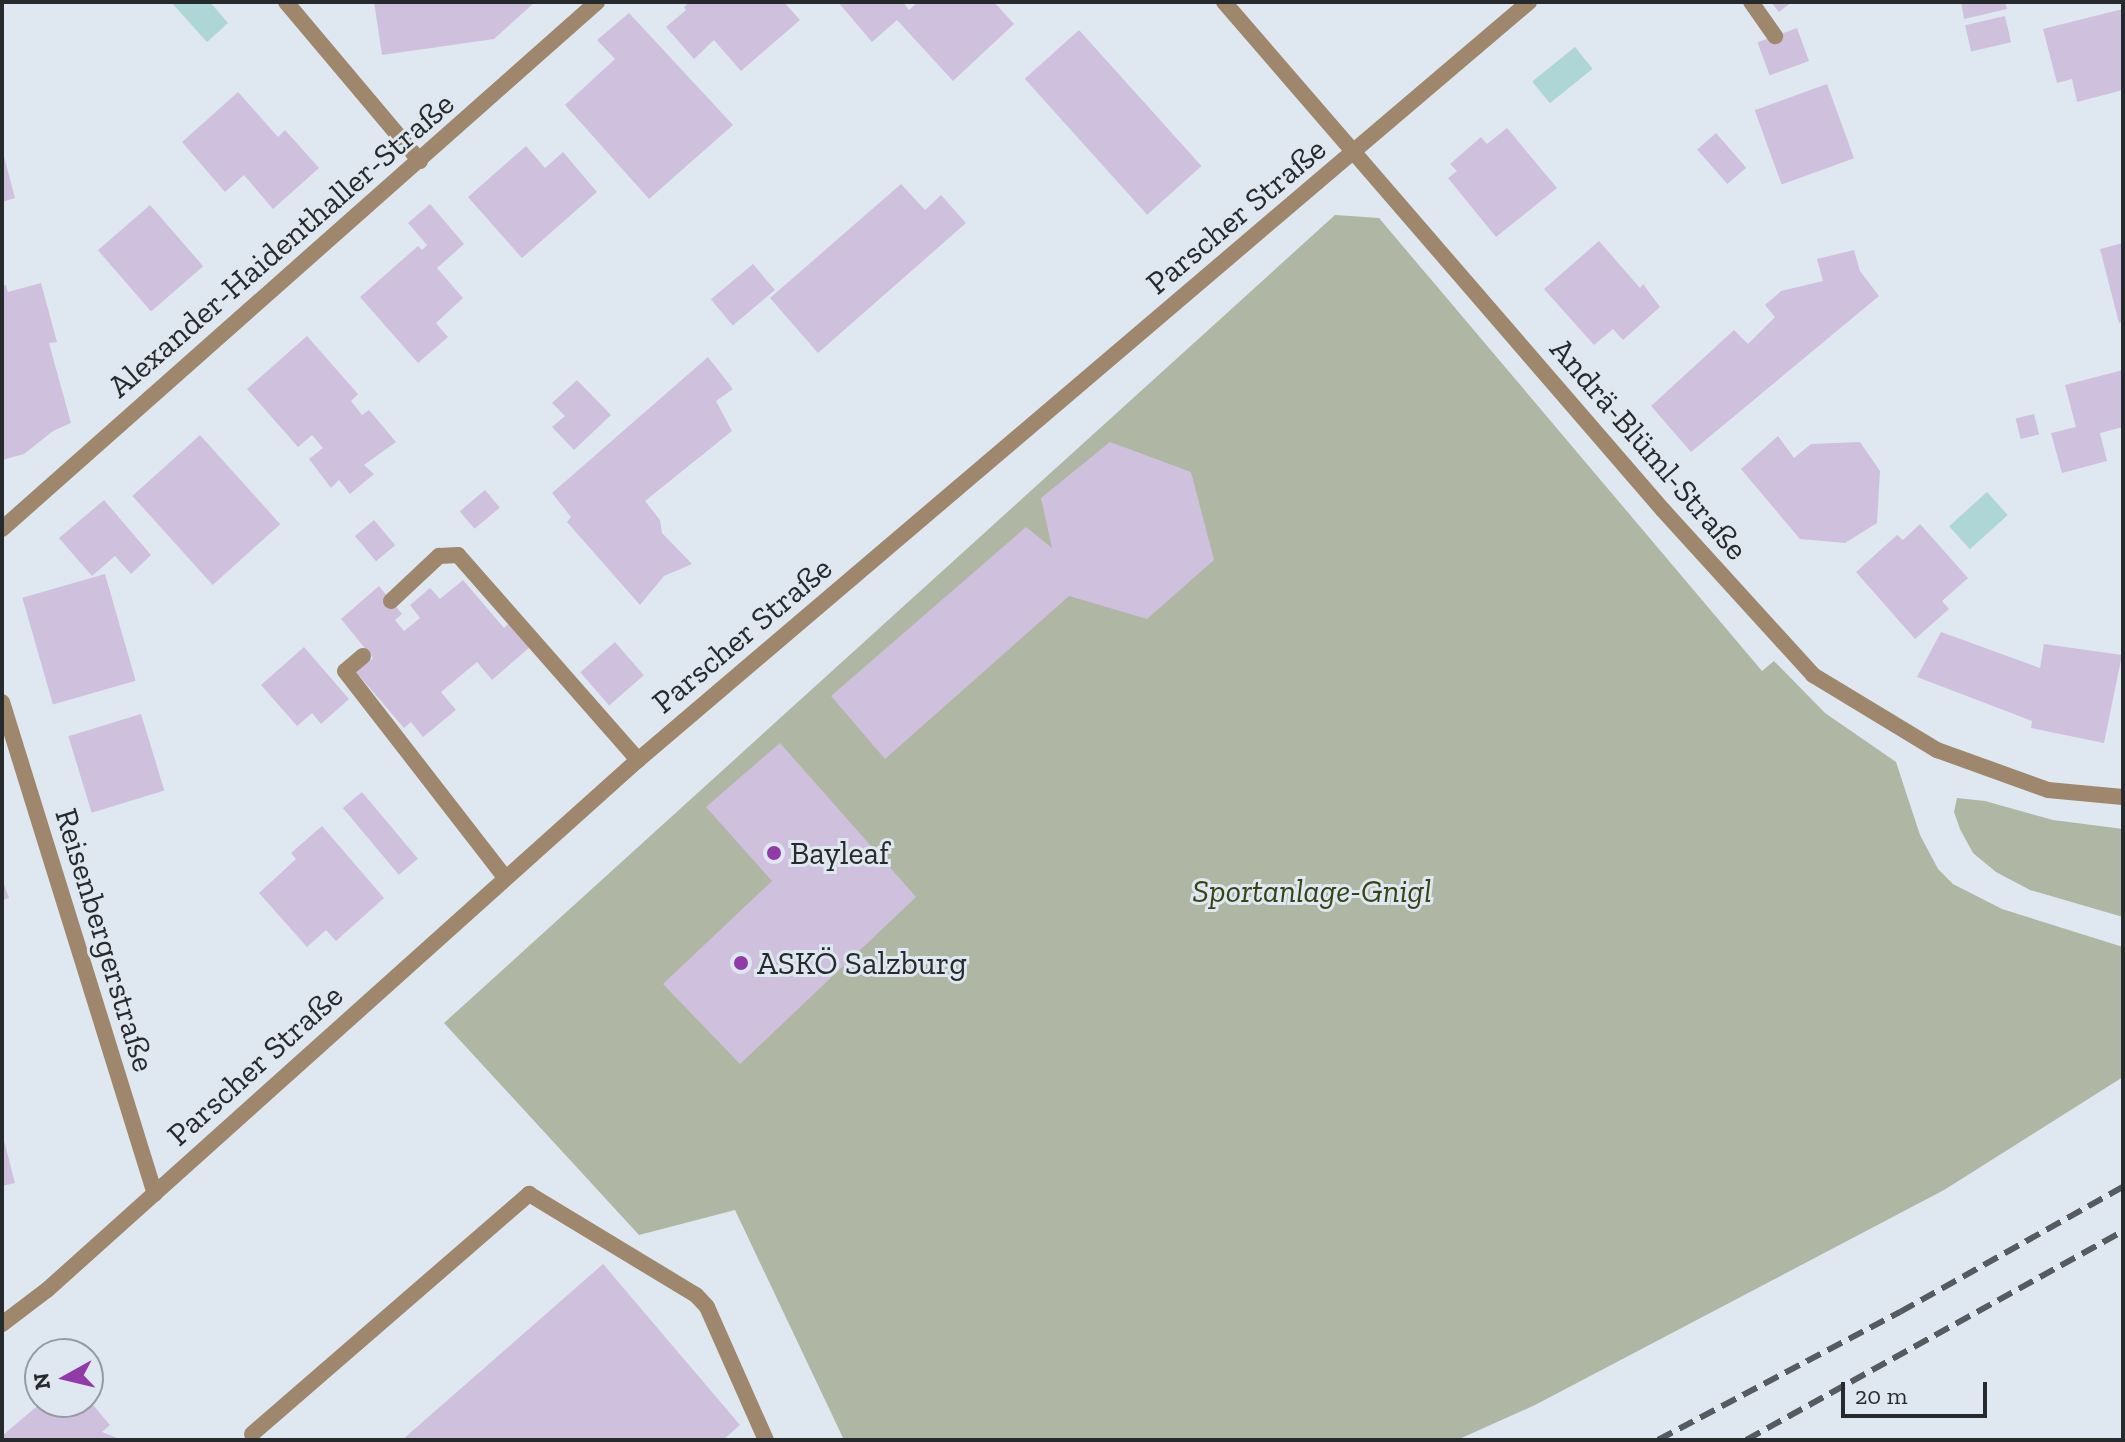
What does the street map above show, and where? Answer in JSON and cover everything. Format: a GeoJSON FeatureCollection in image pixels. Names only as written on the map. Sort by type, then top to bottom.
{"type":"FeatureCollection","features":[{"type":"Feature","properties":{"kind":"street"},"geometry":{"type":"LineString","coordinates":[[286,2],[420,161]]}},
{"type":"Feature","properties":{"kind":"street","name":"Alexander-Haidenthaller-Straße"},"geometry":{"type":"LineString","coordinates":[[2,529],[597,2]]}},
{"type":"Feature","properties":{"kind":"street","name":"Andrä-Blüml-Straße"},"geometry":{"type":"LineString","coordinates":[[1224,2],[1663,510],[1813,675],[1937,750],[2048,790],[2123,797]]}},
{"type":"Feature","properties":{"kind":"street","name":"Parscher Straße"},"geometry":{"type":"LineString","coordinates":[[2,1324],[47,1290],[638,760],[1529,2]]}},
{"type":"Feature","properties":{"kind":"street"},"geometry":{"type":"LineString","coordinates":[[1751,2],[1775,36]]}},
{"type":"Feature","properties":{"kind":"street"},"geometry":{"type":"LineString","coordinates":[[391,601],[439,556],[458,555],[638,760]]}},
{"type":"Feature","properties":{"kind":"street"},"geometry":{"type":"LineString","coordinates":[[363,656],[345,671],[505,877]]}},
{"type":"Feature","properties":{"kind":"street","name":"Reisenbergerstraße"},"geometry":{"type":"LineString","coordinates":[[2,702],[155,1194]]}},
{"type":"Feature","properties":{"kind":"street"},"geometry":{"type":"LineString","coordinates":[[252,1434],[529,1194],[696,1295],[707,1307],[766,1440]]}},
{"type":"Feature","properties":{"kind":"green space","name":"Sportanlage-Gnigl"},"geometry":{"type":"Polygon","coordinates":[[[1335,215],[1379,218],[1762,671],[1774,661],[1825,713],[1896,762],[1920,835],[1938,869],[1953,884],[2002,909],[2123,947],[2123,1077],[1944,1190],[1535,1405],[1457,1440],[844,1440],[735,1210],[639,1235],[444,1023],[1335,215]]]}},
{"type":"Feature","properties":{"kind":"green space"},"geometry":{"type":"Polygon","coordinates":[[[1957,798],[1985,801],[2053,820],[2123,829],[2123,917],[2030,890],[1996,872],[1973,853],[1960,829],[1954,812],[1957,798]]]}},
{"type":"Feature","properties":{"kind":"shaded area"},"geometry":{"type":"Polygon","coordinates":[[[171,2],[210,2],[228,23],[207,42],[171,2]]]}},
{"type":"Feature","properties":{"kind":"shaded area"},"geometry":{"type":"Polygon","coordinates":[[[1575,47],[1593,69],[1550,103],[1532,82],[1575,47]]]}},
{"type":"Feature","properties":{"kind":"shaded area"},"geometry":{"type":"Polygon","coordinates":[[[1987,492],[2008,515],[1970,549],[1949,526],[1987,492]]]}},
{"type":"Feature","properties":{"kind":"building"},"geometry":{"type":"Polygon","coordinates":[[[374,2],[535,2],[494,39],[382,55],[374,2]]]}},
{"type":"Feature","properties":{"kind":"building"},"geometry":{"type":"Polygon","coordinates":[[[689,2],[784,2],[800,20],[741,71],[714,40],[694,59],[666,27],[686,10],[684,7],[689,2]]]}},
{"type":"Feature","properties":{"kind":"building"},"geometry":{"type":"Polygon","coordinates":[[[838,2],[903,2],[909,10],[918,2],[994,2],[1014,24],[953,81],[897,20],[872,42],[838,2]]]}},
{"type":"Feature","properties":{"kind":"building"},"geometry":{"type":"Polygon","coordinates":[[[1771,2],[1792,2],[1779,12],[1771,2]]]}},
{"type":"Feature","properties":{"kind":"building"},"geometry":{"type":"Polygon","coordinates":[[[1961,2],[2005,2],[2007,9],[1964,19],[1961,2]]]}},
{"type":"Feature","properties":{"kind":"building"},"geometry":{"type":"Polygon","coordinates":[[[2123,9],[2123,90],[2077,102],[2072,79],[2057,83],[2043,29],[2123,9]]]}},
{"type":"Feature","properties":{"kind":"building"},"geometry":{"type":"Polygon","coordinates":[[[629,13],[733,125],[649,199],[565,105],[615,59],[597,40],[629,13]]]}},
{"type":"Feature","properties":{"kind":"building"},"geometry":{"type":"Polygon","coordinates":[[[2005,16],[2011,42],[1971,52],[1965,25],[2005,16]]]}},
{"type":"Feature","properties":{"kind":"building"},"geometry":{"type":"Polygon","coordinates":[[[1797,28],[1809,61],[1770,75],[1758,42],[1797,28]]]}},
{"type":"Feature","properties":{"kind":"building"},"geometry":{"type":"Polygon","coordinates":[[[1079,30],[1201,166],[1147,215],[1025,79],[1079,30]]]}},
{"type":"Feature","properties":{"kind":"building"},"geometry":{"type":"Polygon","coordinates":[[[1827,84],[1854,158],[1782,185],[1755,110],[1827,84]]]}},
{"type":"Feature","properties":{"kind":"building"},"geometry":{"type":"Polygon","coordinates":[[[238,92],[278,137],[285,130],[319,168],[273,209],[244,175],[225,192],[182,142],[238,92]]]}},
{"type":"Feature","properties":{"kind":"building"},"geometry":{"type":"Polygon","coordinates":[[[1507,128],[1557,188],[1496,237],[1448,178],[1457,171],[1450,164],[1481,137],[1487,144],[1507,128]]]}},
{"type":"Feature","properties":{"kind":"building"},"geometry":{"type":"Polygon","coordinates":[[[1716,133],[1746,168],[1727,184],[1697,149],[1716,133]]]}},
{"type":"Feature","properties":{"kind":"building"},"geometry":{"type":"Polygon","coordinates":[[[526,146],[545,168],[563,152],[597,192],[522,258],[468,197],[526,146]]]}},
{"type":"Feature","properties":{"kind":"building"},"geometry":{"type":"Polygon","coordinates":[[[2,149],[15,198],[2,202],[2,149]]]}},
{"type":"Feature","properties":{"kind":"building"},"geometry":{"type":"Polygon","coordinates":[[[901,184],[925,210],[941,195],[966,223],[818,353],[770,298],[901,184]]]}},
{"type":"Feature","properties":{"kind":"building"},"geometry":{"type":"Polygon","coordinates":[[[430,204],[464,244],[437,268],[463,298],[436,323],[448,337],[418,363],[360,297],[418,246],[422,250],[427,245],[408,223],[430,204]]]}},
{"type":"Feature","properties":{"kind":"building"},"geometry":{"type":"Polygon","coordinates":[[[150,205],[203,266],[151,311],[98,250],[150,205]]]}},
{"type":"Feature","properties":{"kind":"building"},"geometry":{"type":"Polygon","coordinates":[[[1599,241],[1640,288],[1643,284],[1660,307],[1623,340],[1613,329],[1594,345],[1544,289],[1599,241]]]}},
{"type":"Feature","properties":{"kind":"building"},"geometry":{"type":"Polygon","coordinates":[[[2123,243],[2123,322],[2119,323],[2100,249],[2123,243]]]}},
{"type":"Feature","properties":{"kind":"building"},"geometry":{"type":"Polygon","coordinates":[[[1854,250],[1860,271],[1879,296],[1691,452],[1651,406],[1734,330],[1748,344],[1775,317],[1765,305],[1781,291],[1823,281],[1817,259],[1854,250]]]}},
{"type":"Feature","properties":{"kind":"building"},"geometry":{"type":"Polygon","coordinates":[[[753,264],[775,290],[733,325],[711,299],[753,264]]]}},
{"type":"Feature","properties":{"kind":"building"},"geometry":{"type":"Polygon","coordinates":[[[41,283],[57,342],[49,343],[71,423],[53,431],[24,454],[2,460],[2,286],[6,285],[8,292],[41,283]]]}},
{"type":"Feature","properties":{"kind":"building"},"geometry":{"type":"Polygon","coordinates":[[[307,336],[358,394],[351,401],[362,415],[369,410],[396,442],[364,465],[374,474],[350,494],[339,480],[331,488],[309,459],[323,448],[312,435],[298,447],[247,389],[307,336]]]}},
{"type":"Feature","properties":{"kind":"building"},"geometry":{"type":"Polygon","coordinates":[[[708,357],[733,389],[716,401],[732,431],[645,501],[660,520],[662,533],[692,564],[664,576],[640,605],[567,522],[571,517],[552,493],[708,357]]]}},
{"type":"Feature","properties":{"kind":"building"},"geometry":{"type":"Polygon","coordinates":[[[2123,370],[2123,427],[2100,433],[2107,461],[2062,473],[2051,433],[2076,427],[2065,385],[2123,370]]]}},
{"type":"Feature","properties":{"kind":"building"},"geometry":{"type":"Polygon","coordinates":[[[577,380],[611,415],[574,450],[552,427],[565,416],[552,403],[577,380]]]}},
{"type":"Feature","properties":{"kind":"building"},"geometry":{"type":"Polygon","coordinates":[[[2034,414],[2039,434],[2021,439],[2016,419],[2034,414]]]}},
{"type":"Feature","properties":{"kind":"building"},"geometry":{"type":"Polygon","coordinates":[[[200,435],[280,524],[213,585],[132,496],[200,435]]]}},
{"type":"Feature","properties":{"kind":"building"},"geometry":{"type":"Polygon","coordinates":[[[1778,436],[1794,458],[1811,444],[1860,442],[1880,471],[1877,523],[1845,543],[1800,539],[1741,469],[1778,436]]]}},
{"type":"Feature","properties":{"kind":"building"},"geometry":{"type":"Polygon","coordinates":[[[1110,442],[1191,472],[1214,560],[1147,619],[1069,596],[885,759],[831,696],[1026,527],[1052,548],[1041,498],[1110,442]]]}},
{"type":"Feature","properties":{"kind":"building"},"geometry":{"type":"Polygon","coordinates":[[[485,490],[500,508],[475,529],[460,511],[485,490]]]}},
{"type":"Feature","properties":{"kind":"building"},"geometry":{"type":"Polygon","coordinates":[[[104,500],[151,555],[131,574],[115,556],[92,576],[59,538],[104,500]]]}},
{"type":"Feature","properties":{"kind":"building"},"geometry":{"type":"Polygon","coordinates":[[[374,520],[395,545],[376,561],[355,536],[374,520]]]}},
{"type":"Feature","properties":{"kind":"building"},"geometry":{"type":"Polygon","coordinates":[[[1920,524],[1968,578],[1942,601],[1949,609],[1915,639],[1856,572],[1897,535],[1903,540],[1920,524]]]}},
{"type":"Feature","properties":{"kind":"building"},"geometry":{"type":"Polygon","coordinates":[[[105,574],[136,681],[53,704],[22,598],[105,574]]]}},
{"type":"Feature","properties":{"kind":"building"},"geometry":{"type":"Polygon","coordinates":[[[463,580],[504,628],[509,623],[530,647],[492,680],[477,662],[441,692],[456,710],[423,737],[411,722],[404,728],[356,672],[373,658],[341,619],[379,586],[402,614],[395,620],[404,631],[420,618],[410,605],[430,588],[440,599],[463,580]]]}},
{"type":"Feature","properties":{"kind":"building"},"geometry":{"type":"Polygon","coordinates":[[[1941,632],[2040,668],[2044,644],[2122,655],[2104,743],[2031,728],[2032,721],[1917,677],[1941,632]]]}},
{"type":"Feature","properties":{"kind":"building"},"geometry":{"type":"Polygon","coordinates":[[[615,642],[644,675],[609,705],[580,672],[615,642]]]}},
{"type":"Feature","properties":{"kind":"building"},"geometry":{"type":"Polygon","coordinates":[[[304,647],[349,699],[321,724],[312,713],[297,726],[261,685],[304,647]]]}},
{"type":"Feature","properties":{"kind":"building"},"geometry":{"type":"Polygon","coordinates":[[[141,714],[164,791],[92,813],[68,736],[141,714]]]}},
{"type":"Feature","properties":{"kind":"building"},"geometry":{"type":"Polygon","coordinates":[[[780,743],[916,897],[740,1064],[663,984],[772,881],[706,807],[780,743]]]}},
{"type":"Feature","properties":{"kind":"building"},"geometry":{"type":"Polygon","coordinates":[[[362,792],[418,859],[399,875],[343,808],[362,792]]]}},
{"type":"Feature","properties":{"kind":"building"},"geometry":{"type":"Polygon","coordinates":[[[322,826],[384,898],[336,941],[326,930],[307,947],[259,893],[296,859],[291,853],[322,826]]]}},
{"type":"Feature","properties":{"kind":"building"},"geometry":{"type":"Polygon","coordinates":[[[2,879],[9,898],[2,900],[2,879]]]}},
{"type":"Feature","properties":{"kind":"building"},"geometry":{"type":"Polygon","coordinates":[[[2,1133],[15,1183],[2,1186],[2,1133]]]}},
{"type":"Feature","properties":{"kind":"building"},"geometry":{"type":"Polygon","coordinates":[[[603,1264],[740,1425],[723,1440],[402,1440],[603,1264]]]}},
{"type":"Feature","properties":{"kind":"building"},"geometry":{"type":"Polygon","coordinates":[[[24,1417],[104,1418],[110,1425],[102,1432],[122,1440],[2,1440],[2,1436],[24,1417]]]}},
{"type":"Feature","properties":{"kind":"railway"},"geometry":{"type":"LineString","coordinates":[[1658,1440],[1900,1312],[2123,1187]]}},
{"type":"Feature","properties":{"kind":"railway"},"geometry":{"type":"LineString","coordinates":[[1746,1440],[2123,1231]]}},
{"type":"Feature","properties":{"kind":"place","name":"Bayleaf"},"geometry":{"type":"Point","coordinates":[774,853]}},
{"type":"Feature","properties":{"kind":"place","name":"ASKÖ Salzburg"},"geometry":{"type":"Point","coordinates":[741,963]}}]}
